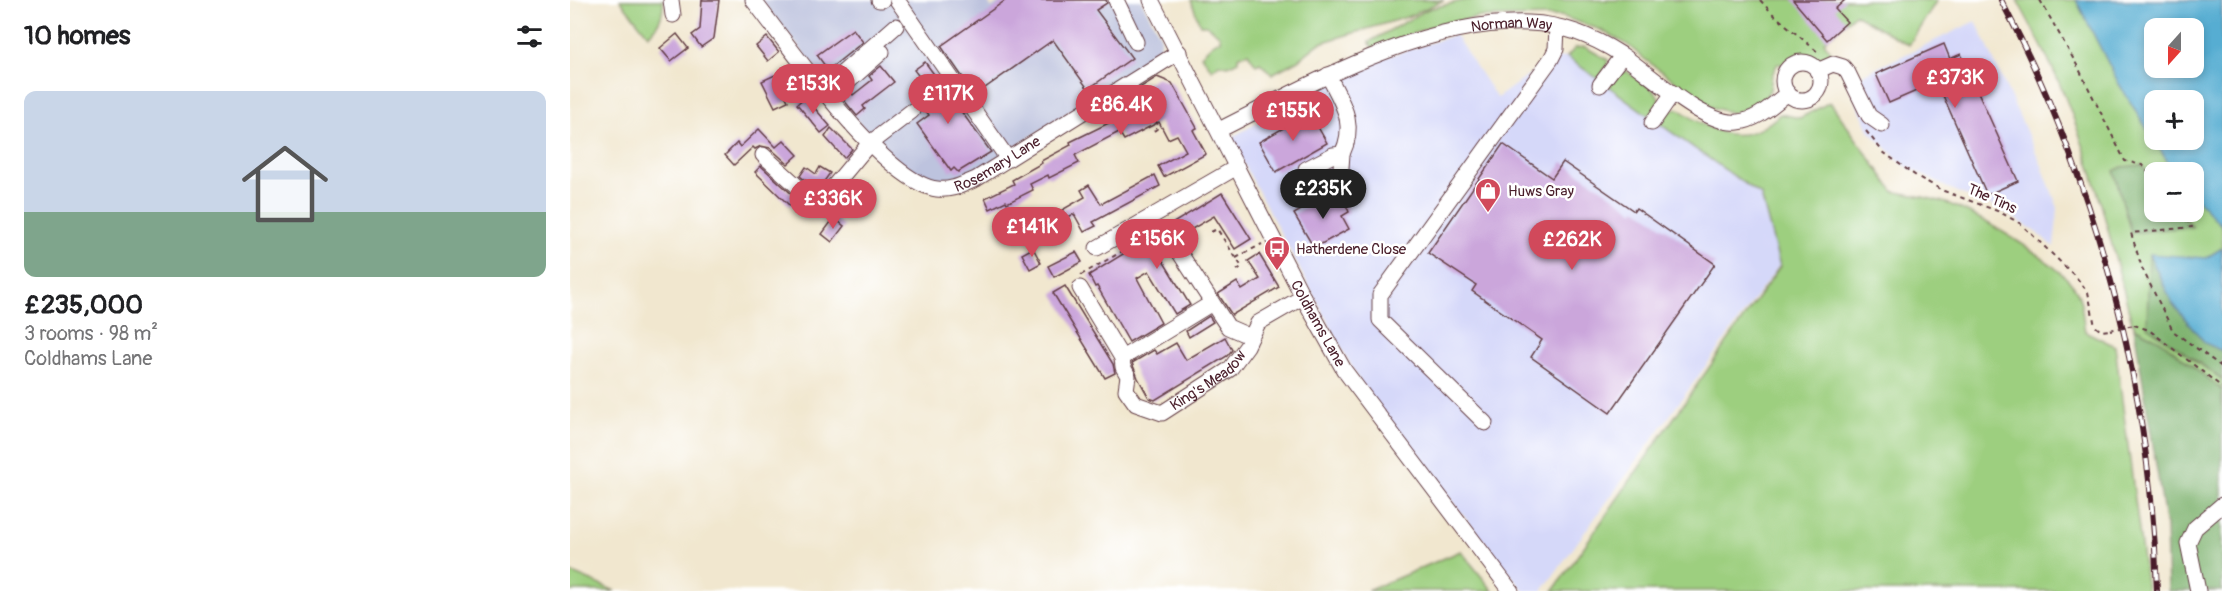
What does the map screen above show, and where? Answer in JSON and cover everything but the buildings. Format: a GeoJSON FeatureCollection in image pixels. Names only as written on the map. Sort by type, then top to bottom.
{"type":"FeatureCollection","features":[{"type":"Feature","properties":{"kind":"street"},"geometry":{"type":"LineString","coordinates":[[753,0],[869,144]]}},
{"type":"Feature","properties":{"kind":"street"},"geometry":{"type":"LineString","coordinates":[[897,0],[1008,159]]}},
{"type":"Feature","properties":{"kind":"street"},"geometry":{"type":"LineString","coordinates":[[1116,0],[1136,42]]}},
{"type":"Feature","properties":{"kind":"street","name":"Coldhams Lane"},"geometry":{"type":"LineString","coordinates":[[1151,0],[1303,297],[1354,385],[1511,591]]}},
{"type":"Feature","properties":{"kind":"street","name":"Norman Way"},"geometry":{"type":"LineString","coordinates":[[1219,130],[1364,58],[1455,31],[1514,23],[1557,27],[1595,40],[1622,56],[1673,93],[1723,122],[1737,123],[1751,119],[1788,93]]}},
{"type":"Feature","properties":{"kind":"street"},"geometry":{"type":"LineString","coordinates":[[827,94],[896,26]]}},
{"type":"Feature","properties":{"kind":"street"},"geometry":{"type":"LineString","coordinates":[[1485,423],[1380,320],[1380,295],[1551,59],[1556,49],[1557,27]]}},
{"type":"Feature","properties":{"kind":"street"},"geometry":{"type":"LineString","coordinates":[[927,43],[940,33]]}},
{"type":"Feature","properties":{"kind":"street"},"geometry":{"type":"LineString","coordinates":[[827,94],[882,52]]}},
{"type":"Feature","properties":{"kind":"street","name":"Rosemary Lane"},"geometry":{"type":"LineString","coordinates":[[869,144],[904,175],[920,184],[936,189],[952,189],[1008,159],[1179,52]]}},
{"type":"Feature","properties":{"kind":"street"},"geometry":{"type":"LineString","coordinates":[[1600,85],[1622,56]]}},
{"type":"Feature","properties":{"kind":"street"},"geometry":{"type":"LineString","coordinates":[[1823,68],[1820,85],[1813,97],[1805,100],[1797,99],[1788,93],[1784,79],[1789,68],[1806,63],[1823,68],[1837,64],[1848,73],[1869,116],[1882,126]]}},
{"type":"Feature","properties":{"kind":"street"},"geometry":{"type":"LineString","coordinates":[[1328,75],[1348,117],[1349,136],[1342,154],[1341,181],[1345,196]]}},
{"type":"Feature","properties":{"kind":"street"},"geometry":{"type":"LineString","coordinates":[[1652,123],[1673,93]]}},
{"type":"Feature","properties":{"kind":"street"},"geometry":{"type":"LineString","coordinates":[[763,154],[818,205],[869,144],[912,111]]}},
{"type":"Feature","properties":{"kind":"street"},"geometry":{"type":"LineString","coordinates":[[1306,169],[1333,155],[1342,154]]}},
{"type":"Feature","properties":{"kind":"street"},"geometry":{"type":"LineString","coordinates":[[1097,248],[1237,167]]}},
{"type":"Feature","properties":{"kind":"street"},"geometry":{"type":"LineString","coordinates":[[1167,233],[1228,327],[1251,337],[1258,323],[1303,297]]}},
{"type":"Feature","properties":{"kind":"street","name":"King's Meadow"},"geometry":{"type":"LineString","coordinates":[[1080,288],[1122,358],[1123,367],[1128,376],[1126,390],[1136,404],[1162,413],[1230,369],[1251,337]]}},
{"type":"Feature","properties":{"kind":"street"},"geometry":{"type":"LineString","coordinates":[[1122,358],[1212,303]]}},
{"type":"Feature","properties":{"kind":"street"},"geometry":{"type":"LineString","coordinates":[[2198,591],[2188,543],[2195,528],[2222,505]]}},
{"type":"Feature","properties":{"kind":"path"},"geometry":{"type":"LineString","coordinates":[[1760,0],[1824,57],[1823,68]]}},
{"type":"Feature","properties":{"kind":"path"},"geometry":{"type":"LineString","coordinates":[[2040,0],[2078,67],[2125,161],[2144,168]]}},
{"type":"Feature","properties":{"kind":"path"},"geometry":{"type":"LineString","coordinates":[[1154,131],[1159,127],[1150,109],[1160,103]]}},
{"type":"Feature","properties":{"kind":"path","name":"The Tins"},"geometry":{"type":"LineString","coordinates":[[1866,131],[1889,157],[1916,176],[1944,191],[2000,212],[2021,224],[2076,277],[2088,292],[2095,326],[2101,331],[2133,325],[2149,330],[2222,387]]}},
{"type":"Feature","properties":{"kind":"path"},"geometry":{"type":"LineString","coordinates":[[2188,222],[2192,227],[2131,233],[2142,268],[2173,331],[2222,367]]}},
{"type":"Feature","properties":{"kind":"path"},"geometry":{"type":"LineString","coordinates":[[1211,232],[1217,229],[1242,267],[1237,270]]}},
{"type":"Feature","properties":{"kind":"path"},"geometry":{"type":"LineString","coordinates":[[1080,288],[1074,279],[1167,233]]}},
{"type":"Feature","properties":{"kind":"path"},"geometry":{"type":"LineString","coordinates":[[1236,258],[1273,237]]}},
{"type":"Feature","properties":{"kind":"shaded area"},"geometry":{"type":"Polygon","coordinates":[[[761,0],[986,0],[992,8],[1003,0],[1141,0],[1161,37],[1159,54],[976,172],[954,181],[923,178],[908,169],[871,138],[761,0]]]}},
{"type":"Feature","properties":{"kind":"shaded area"},"geometry":{"type":"Polygon","coordinates":[[[1976,21],[2042,166],[2058,208],[2054,247],[2034,230],[1996,207],[1952,190],[1904,165],[1870,132],[1847,82],[1976,21]]]}},
{"type":"Feature","properties":{"kind":"shaded area"},"geometry":{"type":"Polygon","coordinates":[[[1455,35],[1497,98],[1551,59],[1567,57],[1761,195],[1780,264],[1542,591],[1524,591],[1368,397],[1230,138],[1367,63],[1455,35]]]}},
{"type":"Feature","properties":{"kind":"green space"},"geometry":{"type":"Polygon","coordinates":[[[620,0],[663,0],[660,19],[648,35],[620,0]]]}},
{"type":"Feature","properties":{"kind":"green space"},"geometry":{"type":"Polygon","coordinates":[[[1191,0],[1444,0],[1407,17],[1320,43],[1298,60],[1272,74],[1260,63],[1256,65],[1248,53],[1238,57],[1238,61],[1228,66],[1219,64],[1212,70],[1201,55],[1216,41],[1220,41],[1220,36],[1207,25],[1200,25],[1191,0]]]}},
{"type":"Feature","properties":{"kind":"green space"},"geometry":{"type":"Polygon","coordinates":[[[1466,0],[1937,0],[1909,45],[1855,14],[1824,42],[1831,53],[1819,60],[1799,55],[1781,65],[1778,63],[1772,75],[1770,90],[1761,104],[1733,113],[1711,107],[1628,45],[1601,30],[1561,16],[1478,17],[1430,27],[1374,49],[1369,42],[1428,9],[1466,0]]]}},
{"type":"Feature","properties":{"kind":"green space"},"geometry":{"type":"Polygon","coordinates":[[[2017,0],[2076,0],[2119,84],[2144,124],[2144,150],[2160,150],[2168,162],[2144,162],[2144,168],[2141,165],[2131,233],[2192,226],[2189,222],[2204,222],[2204,207],[2222,226],[2222,248],[2206,258],[2190,358],[2222,379],[2222,390],[2161,341],[2134,327],[2079,133],[2064,93],[2017,0]]]}},
{"type":"Feature","properties":{"kind":"green space"},"geometry":{"type":"Polygon","coordinates":[[[1585,47],[1608,60],[1607,66],[1598,79],[1567,57],[1575,48],[1585,47]]]}},
{"type":"Feature","properties":{"kind":"green space"},"geometry":{"type":"Polygon","coordinates":[[[1626,71],[1658,95],[1656,108],[1649,116],[1608,86],[1619,72],[1626,71]]]}},
{"type":"Feature","properties":{"kind":"green space"},"geometry":{"type":"Polygon","coordinates":[[[1830,102],[1893,191],[1937,200],[1957,207],[2033,251],[2051,264],[2074,287],[2081,303],[2085,331],[2115,346],[2147,591],[1553,591],[1780,266],[1761,195],[1660,124],[1669,112],[1677,108],[1704,125],[1728,134],[1741,135],[1754,132],[1780,114],[1800,118],[1830,102]]]}},
{"type":"Feature","properties":{"kind":"green space"},"geometry":{"type":"Polygon","coordinates":[[[2142,165],[2144,168],[2144,222],[2188,222],[2192,227],[2131,233],[2114,171],[2122,167],[2142,165]]]}},
{"type":"Feature","properties":{"kind":"green space"},"geometry":{"type":"Polygon","coordinates":[[[2149,254],[2173,304],[2205,343],[2222,351],[2222,379],[2147,326],[2149,254]]]}},
{"type":"Feature","properties":{"kind":"green space"},"geometry":{"type":"Polygon","coordinates":[[[2134,327],[2161,341],[2222,390],[2222,591],[2168,591],[2166,527],[2134,327]]]}},
{"type":"Feature","properties":{"kind":"green space"},"geometry":{"type":"Polygon","coordinates":[[[1461,551],[1493,591],[1367,591],[1461,551]]]}},
{"type":"Feature","properties":{"kind":"green space"},"geometry":{"type":"Polygon","coordinates":[[[570,572],[615,591],[570,591],[570,572]]]}},
{"type":"Feature","properties":{"kind":"water"},"geometry":{"type":"Polygon","coordinates":[[[2076,0],[2222,0],[2222,226],[2204,207],[2204,162],[2168,162],[2160,150],[2204,150],[2204,90],[2144,90],[2144,124],[2119,84],[2076,0]]]}},
{"type":"Feature","properties":{"kind":"water"},"geometry":{"type":"Polygon","coordinates":[[[2222,248],[2222,351],[2205,343],[2173,304],[2149,254],[2206,258],[2222,248]]]}},
{"type":"Feature","properties":{"kind":"railway"},"geometry":{"type":"LineString","coordinates":[[2001,0],[2035,69],[2065,140],[2091,212],[2112,286],[2130,362],[2143,438],[2152,514],[2157,591]]}},
{"type":"Feature","properties":{"kind":"place","name":"Huws Gray"},"geometry":{"type":"Point","coordinates":[1488,214]}},
{"type":"Feature","properties":{"kind":"place","name":"Hatherdene Close"},"geometry":{"type":"Point","coordinates":[1277,272]}}]}
